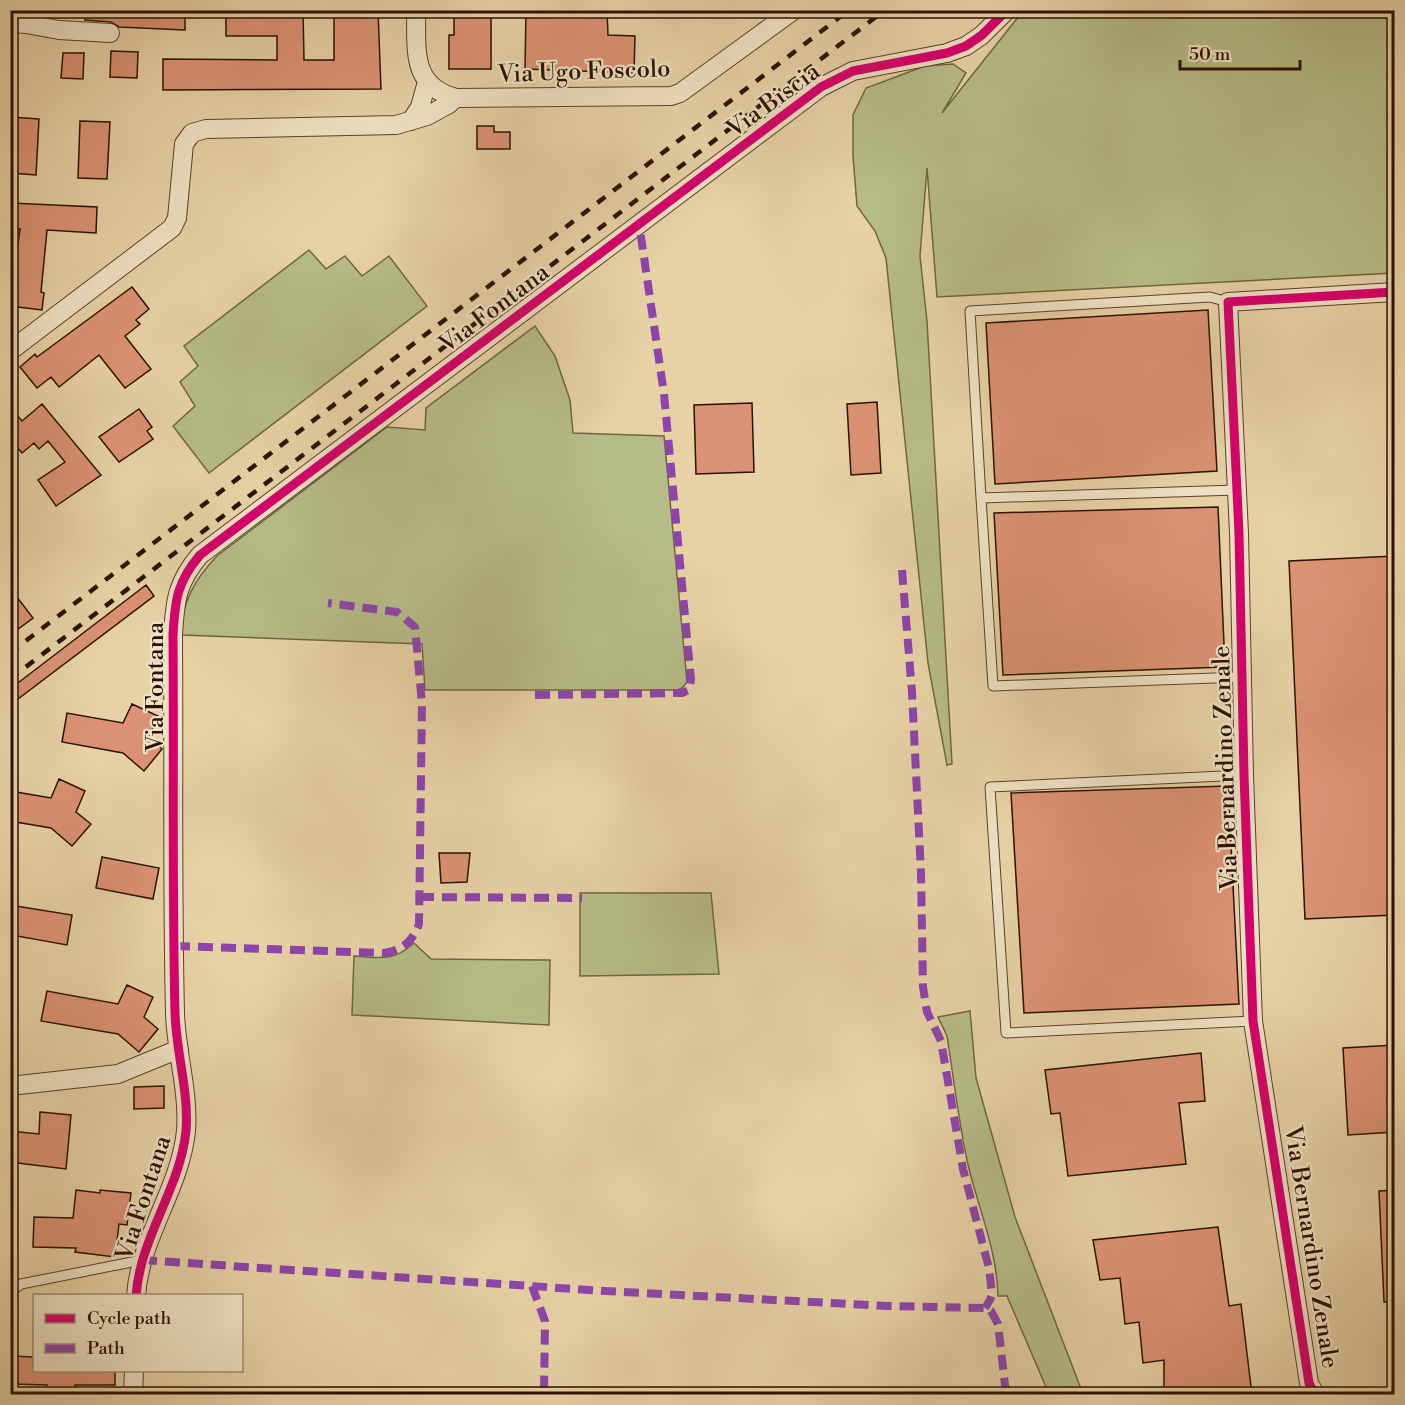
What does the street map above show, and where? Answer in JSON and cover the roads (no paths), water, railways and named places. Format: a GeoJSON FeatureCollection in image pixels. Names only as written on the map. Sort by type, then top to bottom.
{"type":"FeatureCollection","features":[{"type":"Feature","properties":{"kind":"street"},"geometry":{"type":"LineString","coordinates":[[411,122],[425,95],[427,81],[420,71],[417,59],[416,10]]}},
{"type":"Feature","properties":{"kind":"street","name":"Via Ugo Foscolo"},"geometry":{"type":"LineString","coordinates":[[427,81],[443,95],[456,98],[671,96],[680,93],[794,10]]}},
{"type":"Feature","properties":{"kind":"street","name":"Via Biscia"},"geometry":{"type":"LineString","coordinates":[[639,223],[836,78],[872,66],[947,53],[966,46],[982,35],[1006,10]]}},
{"type":"Feature","properties":{"kind":"street"},"geometry":{"type":"LineString","coordinates":[[10,23],[59,30],[110,33]]}},
{"type":"Feature","properties":{"kind":"street"},"geometry":{"type":"LineString","coordinates":[[10,351],[172,228],[177,218],[184,144],[192,133],[206,129],[387,126],[411,122],[428,116],[456,98]]}},
{"type":"Feature","properties":{"kind":"street","name":"Via Fontana"},"geometry":{"type":"LineString","coordinates":[[136,1294],[141,1260],[174,1178],[186,1130],[186,1102],[176,1016],[173,635],[178,589],[187,570],[200,555],[639,223]]}},
{"type":"Feature","properties":{"kind":"street"},"geometry":{"type":"LineString","coordinates":[[1228,302],[1395,292]]}},
{"type":"Feature","properties":{"kind":"street","name":"Via Bernardino Zenale"},"geometry":{"type":"LineString","coordinates":[[1228,302],[1237,490],[1253,1021],[1309,1383],[1315,1395]]}},
{"type":"Feature","properties":{"kind":"street"},"geometry":{"type":"LineString","coordinates":[[10,1086],[118,1074],[179,1049]]}},
{"type":"Feature","properties":{"kind":"street"},"geometry":{"type":"LineString","coordinates":[[133,1395],[134,1372]]}},
{"type":"Feature","properties":{"kind":"lane"},"geometry":{"type":"LineString","coordinates":[[1228,302],[1210,297],[970,311],[993,686],[1242,677]]}},
{"type":"Feature","properties":{"kind":"lane"},"geometry":{"type":"LineString","coordinates":[[981,498],[1237,490]]}},
{"type":"Feature","properties":{"kind":"lane"},"geometry":{"type":"LineString","coordinates":[[1244,775],[990,787],[1006,1033],[1253,1021]]}},
{"type":"Feature","properties":{"kind":"lane"},"geometry":{"type":"LineString","coordinates":[[10,1292],[21,1284],[141,1260]]}},
{"type":"Feature","properties":{"kind":"railway"},"geometry":{"type":"LineString","coordinates":[[10,653],[849,10]]}},
{"type":"Feature","properties":{"kind":"railway"},"geometry":{"type":"LineString","coordinates":[[10,679],[885,10]]}}]}
